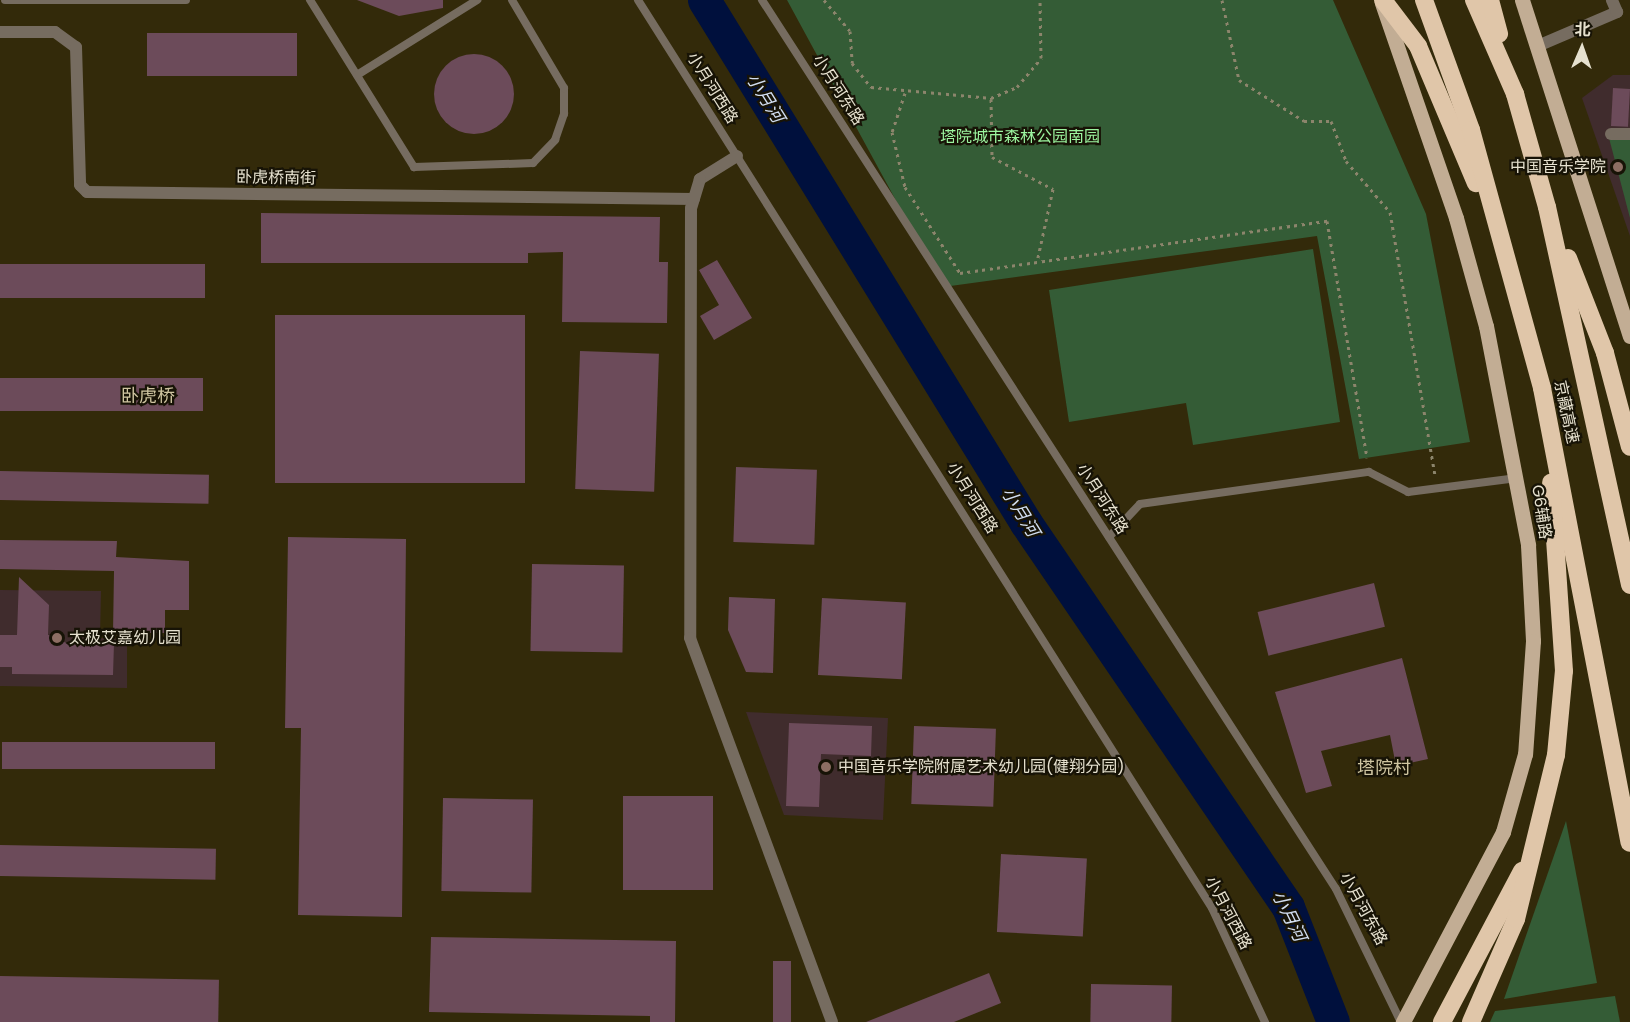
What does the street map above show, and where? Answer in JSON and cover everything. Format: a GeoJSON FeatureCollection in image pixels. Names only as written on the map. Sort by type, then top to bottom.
{"type":"FeatureCollection","features":[{"type":"Feature","properties":{"kind":"highway"},"geometry":{"type":"LineString","coordinates":[[1382,0],[1418,46],[1512,268]]}},
{"type":"Feature","properties":{"kind":"highway","name":"京藏高速"},"geometry":{"type":"LineString","coordinates":[[1424,0],[1512,268],[1542,388],[1630,843]]}},
{"type":"Feature","properties":{"kind":"highway","name":"京藏高速"},"geometry":{"type":"LineString","coordinates":[[1474,0],[1515,94],[1547,207],[1630,585]]}},
{"type":"Feature","properties":{"kind":"highway"},"geometry":{"type":"LineString","coordinates":[[1490,0],[1515,94]]}},
{"type":"Feature","properties":{"kind":"highway"},"geometry":{"type":"LineString","coordinates":[[1547,207],[1605,353],[1630,447]]}},
{"type":"Feature","properties":{"kind":"highway"},"geometry":{"type":"LineString","coordinates":[[1471,1022],[1516,919],[1539,838],[1547,800],[1564,671],[1542,388]]}},
{"type":"Feature","properties":{"kind":"highway"},"geometry":{"type":"LineString","coordinates":[[1442,1022],[1539,838]]}},
{"type":"Feature","properties":{"kind":"main road","name":"G6辅路"},"geometry":{"type":"LineString","coordinates":[[1382,0],[1456,218],[1486,326],[1517,478],[1528,545],[1533,641],[1525,754],[1503,832],[1402,1022]]}},
{"type":"Feature","properties":{"kind":"main road"},"geometry":{"type":"LineString","coordinates":[[1522,0],[1540,45],[1630,336]]}},
{"type":"Feature","properties":{"kind":"street"},"geometry":{"type":"LineString","coordinates":[[1540,45],[1615,6],[1630,7]]}},
{"type":"Feature","properties":{"kind":"street","name":"卧虎桥南街"},"geometry":{"type":"LineString","coordinates":[[0,32],[55,32],[76,47],[80,185],[87,192],[694,199]]}},
{"type":"Feature","properties":{"kind":"street"},"geometry":{"type":"LineString","coordinates":[[1611,134],[1630,134]]}},
{"type":"Feature","properties":{"kind":"street"},"geometry":{"type":"LineString","coordinates":[[737,156],[700,179],[694,199],[690,638],[832,1022]]}},
{"type":"Feature","properties":{"kind":"lane"},"geometry":{"type":"LineString","coordinates":[[5,0],[186,0]]}},
{"type":"Feature","properties":{"kind":"lane"},"geometry":{"type":"LineString","coordinates":[[310,0],[414,166],[533,163],[555,140],[564,114],[564,88],[512,0]]}},
{"type":"Feature","properties":{"kind":"lane"},"geometry":{"type":"LineString","coordinates":[[357,75],[477,0]]}},
{"type":"Feature","properties":{"kind":"lane","name":"小月河西路"},"geometry":{"type":"LineString","coordinates":[[638,0],[1212,908],[1265,1022]]}},
{"type":"Feature","properties":{"kind":"lane","name":"小月河东路"},"geometry":{"type":"LineString","coordinates":[[762,0],[1336,889],[1402,1022]]}},
{"type":"Feature","properties":{"kind":"lane"},"geometry":{"type":"LineString","coordinates":[[1108,537],[1140,504],[1369,472],[1408,492],[1517,478]]}},
{"type":"Feature","properties":{"kind":"path"},"geometry":{"type":"LineString","coordinates":[[824,0],[850,31],[852,63],[871,87],[905,93],[991,98],[1017,87],[1041,58],[1040,0]]}},
{"type":"Feature","properties":{"kind":"path"},"geometry":{"type":"LineString","coordinates":[[1222,0],[1239,80],[1304,121],[1331,121],[1346,161],[1390,212],[1437,488]]}},
{"type":"Feature","properties":{"kind":"path"},"geometry":{"type":"LineString","coordinates":[[905,93],[892,132],[905,187],[960,273],[1327,221],[1369,472]]}},
{"type":"Feature","properties":{"kind":"path"},"geometry":{"type":"LineString","coordinates":[[991,98],[992,157],[1053,189],[1037,262]]}},
{"type":"Feature","properties":{"kind":"shaded area","name":"中国音乐学院"},"geometry":{"type":"Polygon","coordinates":[[[1613,75],[1630,75],[1630,236],[1582,98],[1613,75]]]}},
{"type":"Feature","properties":{"kind":"shaded area","name":"太极艾嘉幼儿园"},"geometry":{"type":"Polygon","coordinates":[[[0,590],[101,591],[100,638],[127,639],[127,688],[0,686],[0,590]]]}},
{"type":"Feature","properties":{"kind":"shaded area","name":"中国音乐学院附属艺术幼儿园(健翔分园)"},"geometry":{"type":"Polygon","coordinates":[[[746,712],[888,718],[883,820],[784,815],[746,712]]]}},
{"type":"Feature","properties":{"kind":"green space","name":"塔院城市森林公园南园"},"geometry":{"type":"Polygon","coordinates":[[[787,0],[1333,0],[1426,214],[1470,442],[1359,459],[1317,236],[943,287],[787,0]]]}},
{"type":"Feature","properties":{"kind":"green space"},"geometry":{"type":"Polygon","coordinates":[[[1609,138],[1630,138],[1630,218],[1609,138]]]}},
{"type":"Feature","properties":{"kind":"green space"},"geometry":{"type":"Polygon","coordinates":[[[1313,249],[1340,422],[1193,445],[1186,403],[1069,422],[1049,290],[1313,249]]]}},
{"type":"Feature","properties":{"kind":"green space"},"geometry":{"type":"Polygon","coordinates":[[[1566,821],[1597,983],[1504,999],[1566,821]]]}},
{"type":"Feature","properties":{"kind":"green space"},"geometry":{"type":"Polygon","coordinates":[[[1615,996],[1620,1022],[1490,1022],[1495,1011],[1615,996]]]}},
{"type":"Feature","properties":{"kind":"building"},"geometry":{"type":"Polygon","coordinates":[[[357,0],[443,0],[443,8],[399,16],[357,0]]]}},
{"type":"Feature","properties":{"kind":"building"},"geometry":{"type":"Polygon","coordinates":[[[147,33],[297,33],[297,76],[147,76],[147,33]]]}},
{"type":"Feature","properties":{"kind":"building"},"geometry":{"type":"Polygon","coordinates":[[[474,54],[489,57],[502,66],[511,79],[514,94],[511,109],[502,122],[489,131],[474,134],[459,131],[446,122],[437,109],[434,94],[437,79],[446,66],[459,57],[474,54]]]}},
{"type":"Feature","properties":{"kind":"building"},"geometry":{"type":"Polygon","coordinates":[[[1613,88],[1630,89],[1628,127],[1611,126],[1613,88]]]}},
{"type":"Feature","properties":{"kind":"building"},"geometry":{"type":"Polygon","coordinates":[[[261,213],[660,217],[659,262],[668,262],[667,323],[562,322],[563,252],[528,253],[528,263],[261,263],[261,213]]]}},
{"type":"Feature","properties":{"kind":"building"},"geometry":{"type":"Polygon","coordinates":[[[717,260],[752,318],[714,340],[700,316],[719,305],[699,270],[717,260]]]}},
{"type":"Feature","properties":{"kind":"building"},"geometry":{"type":"Polygon","coordinates":[[[0,264],[205,264],[205,298],[0,298],[0,264]]]}},
{"type":"Feature","properties":{"kind":"building"},"geometry":{"type":"Polygon","coordinates":[[[275,315],[525,315],[525,483],[275,483],[275,315]]]}},
{"type":"Feature","properties":{"kind":"building"},"geometry":{"type":"Polygon","coordinates":[[[580,351],[659,354],[654,492],[575,489],[580,351]]]}},
{"type":"Feature","properties":{"kind":"building"},"geometry":{"type":"Polygon","coordinates":[[[0,378],[203,378],[203,411],[0,411],[0,378]]]}},
{"type":"Feature","properties":{"kind":"building"},"geometry":{"type":"Polygon","coordinates":[[[736,467],[817,470],[814,545],[733,542],[736,467]]]}},
{"type":"Feature","properties":{"kind":"building"},"geometry":{"type":"Polygon","coordinates":[[[0,471],[209,475],[208,504],[0,500],[0,471]]]}},
{"type":"Feature","properties":{"kind":"building"},"geometry":{"type":"Polygon","coordinates":[[[288,537],[406,539],[402,917],[298,915],[301,728],[285,728],[288,537]]]}},
{"type":"Feature","properties":{"kind":"building"},"geometry":{"type":"Polygon","coordinates":[[[0,540],[117,541],[116,557],[189,561],[189,610],[165,610],[165,633],[113,633],[114,571],[0,569],[0,540]]]}},
{"type":"Feature","properties":{"kind":"building"},"geometry":{"type":"Polygon","coordinates":[[[532,564],[624,566],[622,653],[530,651],[532,564]]]}},
{"type":"Feature","properties":{"kind":"building"},"geometry":{"type":"Polygon","coordinates":[[[19,577],[49,605],[48,635],[55,635],[55,642],[114,643],[113,675],[12,674],[12,667],[0,667],[0,635],[17,635],[19,577]]]}},
{"type":"Feature","properties":{"kind":"building"},"geometry":{"type":"Polygon","coordinates":[[[1374,583],[1385,627],[1268,656],[1258,612],[1374,583]]]}},
{"type":"Feature","properties":{"kind":"building"},"geometry":{"type":"Polygon","coordinates":[[[729,597],[775,599],[773,673],[746,672],[728,630],[729,597]]]}},
{"type":"Feature","properties":{"kind":"building"},"geometry":{"type":"Polygon","coordinates":[[[822,598],[906,602],[902,679],[818,675],[822,598]]]}},
{"type":"Feature","properties":{"kind":"building"},"geometry":{"type":"Polygon","coordinates":[[[1402,658],[1428,759],[1396,766],[1390,735],[1321,751],[1332,786],[1306,793],[1275,692],[1402,658]]]}},
{"type":"Feature","properties":{"kind":"building"},"geometry":{"type":"Polygon","coordinates":[[[789,723],[872,726],[871,756],[821,754],[819,807],[786,806],[789,723]]]}},
{"type":"Feature","properties":{"kind":"building"},"geometry":{"type":"Polygon","coordinates":[[[914,726],[996,729],[993,807],[911,804],[914,726]]]}},
{"type":"Feature","properties":{"kind":"building"},"geometry":{"type":"Polygon","coordinates":[[[2,742],[215,742],[215,769],[2,769],[2,742]]]}},
{"type":"Feature","properties":{"kind":"building"},"geometry":{"type":"Polygon","coordinates":[[[623,796],[713,796],[713,890],[623,890],[623,796]]]}},
{"type":"Feature","properties":{"kind":"building"},"geometry":{"type":"Polygon","coordinates":[[[443,798],[533,800],[531,893],[441,891],[443,798]]]}},
{"type":"Feature","properties":{"kind":"building"},"geometry":{"type":"Polygon","coordinates":[[[0,845],[216,849],[215,880],[0,876],[0,845]]]}},
{"type":"Feature","properties":{"kind":"building"},"geometry":{"type":"Polygon","coordinates":[[[1001,854],[1087,859],[1083,936],[997,932],[1001,854]]]}},
{"type":"Feature","properties":{"kind":"building"},"geometry":{"type":"Polygon","coordinates":[[[431,937],[676,941],[675,1022],[650,1022],[650,1016],[429,1012],[431,937]]]}},
{"type":"Feature","properties":{"kind":"building"},"geometry":{"type":"Polygon","coordinates":[[[773,961],[791,961],[791,1022],[773,1022],[773,961]]]}},
{"type":"Feature","properties":{"kind":"building"},"geometry":{"type":"Polygon","coordinates":[[[989,973],[1001,1003],[954,1022],[866,1022],[989,973]]]}},
{"type":"Feature","properties":{"kind":"building"},"geometry":{"type":"Polygon","coordinates":[[[0,976],[219,980],[218,1022],[0,1022],[0,976]]]}},
{"type":"Feature","properties":{"kind":"building"},"geometry":{"type":"Polygon","coordinates":[[[1091,984],[1172,985],[1171,1022],[1090,1022],[1091,984]]]}},
{"type":"Feature","properties":{"kind":"waterway","name":"小月河"},"geometry":{"type":"LineString","coordinates":[[704,0],[1026,523],[1288,907],[1333,1022]]}},
{"type":"Feature","properties":{"kind":"place","name":"中国音乐学院"},"geometry":{"type":"Point","coordinates":[1618,167]}},
{"type":"Feature","properties":{"kind":"place","name":"太极艾嘉幼儿园"},"geometry":{"type":"Point","coordinates":[57,638]}},
{"type":"Feature","properties":{"kind":"place","name":"中国音乐学院附属艺术幼儿园(健翔分园)"},"geometry":{"type":"Point","coordinates":[826,767]}},
{"type":"Feature","properties":{"kind":"district","name":"卧虎桥"},"geometry":{"type":"Point","coordinates":[148,396]}},
{"type":"Feature","properties":{"kind":"district","name":"塔院村"},"geometry":{"type":"Point","coordinates":[1384,768]}}]}
